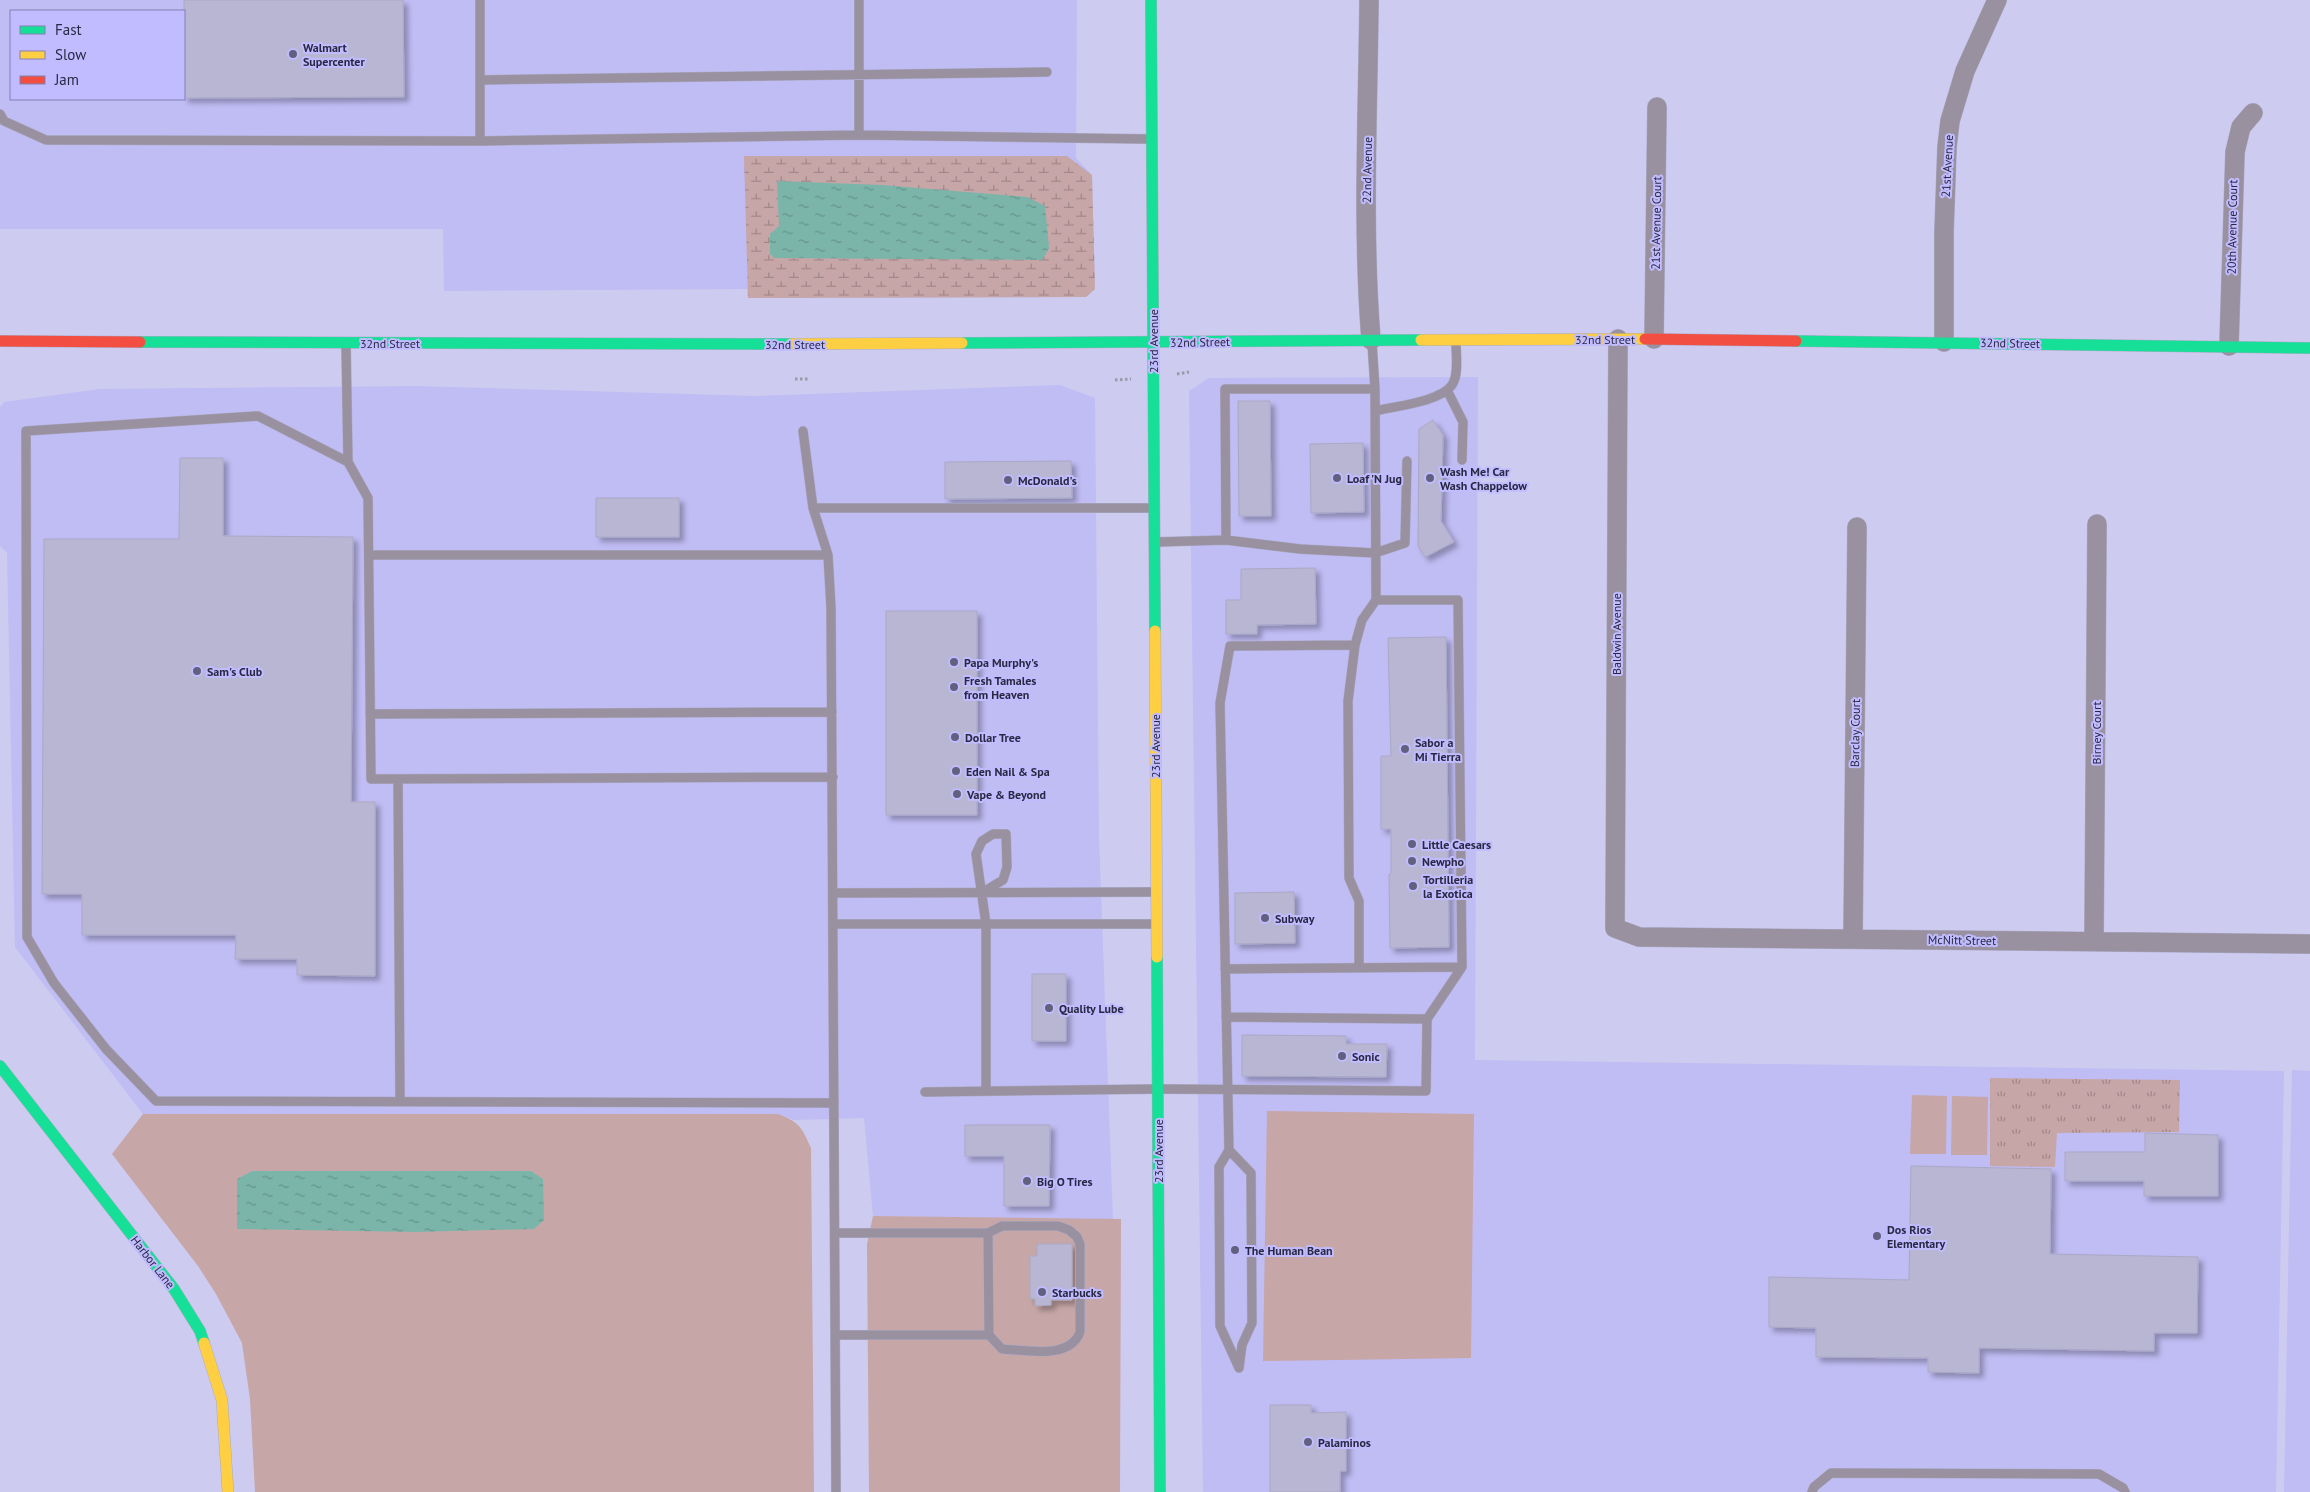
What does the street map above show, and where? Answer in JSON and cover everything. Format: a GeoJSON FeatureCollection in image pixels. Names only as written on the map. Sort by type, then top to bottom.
{"type":"FeatureCollection","features":[{"type":"Feature","properties":{"kind":"street","name":"23rd Avenue"},"geometry":{"type":"LineString","coordinates":[[1151,0],[1160,1492]]}},
{"type":"Feature","properties":{"kind":"street","name":"22nd Avenue"},"geometry":{"type":"LineString","coordinates":[[1369,0],[1366,229],[1367,294],[1371,340]]}},
{"type":"Feature","properties":{"kind":"street","name":"21st Avenue"},"geometry":{"type":"LineString","coordinates":[[1944,342],[1945,203],[1950,121],[1965,71],[1998,0]]}},
{"type":"Feature","properties":{"kind":"street","name":"21st Avenue Court"},"geometry":{"type":"LineString","coordinates":[[1654,339],[1657,107]]}},
{"type":"Feature","properties":{"kind":"street","name":"20th Avenue Court"},"geometry":{"type":"LineString","coordinates":[[2229,346],[2235,152],[2241,127],[2253,113]]}},
{"type":"Feature","properties":{"kind":"street","name":"Baldwin Avenue"},"geometry":{"type":"LineString","coordinates":[[1615,928],[1618,339]]}},
{"type":"Feature","properties":{"kind":"street","name":"32nd Street"},"geometry":{"type":"LineString","coordinates":[[0,341],[769,344],[1654,339],[2310,348]]}},
{"type":"Feature","properties":{"kind":"street","name":"Birney Court"},"geometry":{"type":"LineString","coordinates":[[2094,941],[2097,524]]}},
{"type":"Feature","properties":{"kind":"street","name":"Barclay Court"},"geometry":{"type":"LineString","coordinates":[[1853,938],[1857,527]]}},
{"type":"Feature","properties":{"kind":"street","name":"McNitt Street"},"geometry":{"type":"LineString","coordinates":[[1615,928],[1639,937],[2310,944]]}},
{"type":"Feature","properties":{"kind":"street","name":"Harbor Lane"},"geometry":{"type":"LineString","coordinates":[[0,1066],[174,1289],[200,1331],[222,1400],[228,1492]]}},
{"type":"Feature","properties":{"kind":"lane"},"geometry":{"type":"LineString","coordinates":[[480,0],[480,141]]}},
{"type":"Feature","properties":{"kind":"lane"},"geometry":{"type":"LineString","coordinates":[[859,0],[859,135]]}},
{"type":"Feature","properties":{"kind":"lane"},"geometry":{"type":"LineString","coordinates":[[480,80],[1047,72]]}},
{"type":"Feature","properties":{"kind":"lane"},"geometry":{"type":"LineString","coordinates":[[0,114],[4,121],[46,140],[480,141],[859,135],[1151,139]]}},
{"type":"Feature","properties":{"kind":"lane"},"geometry":{"type":"LineString","coordinates":[[1375,411],[1441,396],[1453,384],[1456,365],[1456,339]]}},
{"type":"Feature","properties":{"kind":"lane"},"geometry":{"type":"LineString","coordinates":[[1359,967],[1359,901],[1349,878],[1348,701],[1355,645],[1362,620],[1376,600],[1375,389],[1371,340]]}},
{"type":"Feature","properties":{"kind":"lane"},"geometry":{"type":"LineString","coordinates":[[346,343],[348,462],[368,498],[371,779],[833,776]]}},
{"type":"Feature","properties":{"kind":"lane"},"geometry":{"type":"LineString","coordinates":[[1226,540],[1225,388],[1375,389]]}},
{"type":"Feature","properties":{"kind":"lane"},"geometry":{"type":"LineString","coordinates":[[1447,390],[1462,422],[1462,460]]}},
{"type":"Feature","properties":{"kind":"lane"},"geometry":{"type":"LineString","coordinates":[[348,462],[258,416],[26,431],[27,937],[54,983],[106,1048],[156,1102],[834,1102]]}},
{"type":"Feature","properties":{"kind":"lane"},"geometry":{"type":"LineString","coordinates":[[803,431],[812,508],[828,555],[831,608],[836,1492]]}},
{"type":"Feature","properties":{"kind":"lane"},"geometry":{"type":"LineString","coordinates":[[1154,542],[1226,540],[1300,549],[1375,553],[1405,543],[1407,461]]}},
{"type":"Feature","properties":{"kind":"lane"},"geometry":{"type":"LineString","coordinates":[[812,508],[1154,508]]}},
{"type":"Feature","properties":{"kind":"lane"},"geometry":{"type":"LineString","coordinates":[[369,555],[828,555]]}},
{"type":"Feature","properties":{"kind":"lane"},"geometry":{"type":"LineString","coordinates":[[925,1092],[1157,1089],[1426,1091],[1427,1019],[1462,967],[1458,600],[1376,600]]}},
{"type":"Feature","properties":{"kind":"lane"},"geometry":{"type":"LineString","coordinates":[[1229,1150],[1251,1173],[1252,1323],[1242,1345],[1239,1368],[1220,1326],[1219,1167],[1229,1150],[1220,703],[1230,646],[1355,645]]}},
{"type":"Feature","properties":{"kind":"lane"},"geometry":{"type":"LineString","coordinates":[[370,714],[832,712]]}},
{"type":"Feature","properties":{"kind":"lane"},"geometry":{"type":"LineString","coordinates":[[398,779],[400,1102]]}},
{"type":"Feature","properties":{"kind":"lane"},"geometry":{"type":"LineString","coordinates":[[983,892],[1003,880],[1007,867],[1006,834],[993,834],[982,841],[976,854],[977,874],[983,892],[986,924],[986,1091]]}},
{"type":"Feature","properties":{"kind":"lane"},"geometry":{"type":"LineString","coordinates":[[833,893],[1156,892]]}},
{"type":"Feature","properties":{"kind":"lane"},"geometry":{"type":"LineString","coordinates":[[834,924],[1156,924]]}},
{"type":"Feature","properties":{"kind":"lane"},"geometry":{"type":"LineString","coordinates":[[1225,969],[1462,967]]}},
{"type":"Feature","properties":{"kind":"lane"},"geometry":{"type":"LineString","coordinates":[[1226,1017],[1427,1019]]}},
{"type":"Feature","properties":{"kind":"lane"},"geometry":{"type":"LineString","coordinates":[[834,1233],[988,1233],[1002,1226],[1058,1226],[1069,1230],[1080,1244],[1080,1332],[1078,1340],[1070,1347],[1061,1351],[1002,1349],[990,1335],[988,1233]]}},
{"type":"Feature","properties":{"kind":"lane"},"geometry":{"type":"LineString","coordinates":[[835,1335],[990,1335]]}},
{"type":"Feature","properties":{"kind":"lane"},"geometry":{"type":"LineString","coordinates":[[1812,1492],[1814,1487],[1831,1473],[2099,1474],[2123,1488],[2126,1492]]}},
{"type":"Feature","properties":{"kind":"path"},"geometry":{"type":"LineString","coordinates":[[795,379],[810,379]]}},
{"type":"Feature","properties":{"kind":"shaded area"},"geometry":{"type":"Polygon","coordinates":[[[0,0],[1077,0],[1076,158],[1092,175],[1095,289],[1086,297],[748,298],[747,289],[444,291],[443,229],[0,229],[0,0]]]}},
{"type":"Feature","properties":{"kind":"shaded area"},"geometry":{"type":"Polygon","coordinates":[[[1478,377],[1475,1060],[2284,1071],[2276,1492],[1203,1492],[1189,391],[1209,378],[1478,377]]]}},
{"type":"Feature","properties":{"kind":"shaded area"},"geometry":{"type":"Polygon","coordinates":[[[1060,385],[1095,398],[1099,838],[1113,1220],[873,1216],[864,1118],[794,1120],[778,1114],[143,1114],[15,947],[7,553],[0,546],[0,407],[4,402],[100,389],[416,386],[756,396],[1060,385]]]}},
{"type":"Feature","properties":{"kind":"shaded area"},"geometry":{"type":"Polygon","coordinates":[[[2292,1070],[2310,1071],[2310,1492],[2284,1492],[2292,1070]]]}},
{"type":"Feature","properties":{"kind":"green space"},"geometry":{"type":"Polygon","coordinates":[[[744,156],[1067,156],[1092,175],[1095,289],[1086,297],[748,298],[744,156]]]}},
{"type":"Feature","properties":{"kind":"green space"},"geometry":{"type":"Polygon","coordinates":[[[1990,1078],[2180,1080],[2179,1132],[2057,1133],[2055,1167],[1990,1166],[1990,1078]]]}},
{"type":"Feature","properties":{"kind":"green space"},"geometry":{"type":"Polygon","coordinates":[[[1912,1095],[1947,1096],[1946,1154],[1910,1154],[1912,1095]]]}},
{"type":"Feature","properties":{"kind":"green space"},"geometry":{"type":"Polygon","coordinates":[[[1952,1096],[1988,1097],[1987,1155],[1951,1155],[1952,1096]]]}},
{"type":"Feature","properties":{"kind":"green space"},"geometry":{"type":"Polygon","coordinates":[[[1267,1111],[1474,1114],[1471,1358],[1263,1361],[1267,1111]]]}},
{"type":"Feature","properties":{"kind":"green space"},"geometry":{"type":"Polygon","coordinates":[[[143,1114],[778,1114],[791,1120],[799,1126],[811,1148],[814,1492],[255,1492],[250,1399],[242,1343],[216,1294],[198,1266],[112,1154],[143,1114]]]}},
{"type":"Feature","properties":{"kind":"green space"},"geometry":{"type":"Polygon","coordinates":[[[873,1216],[1121,1219],[1120,1492],[869,1492],[867,1244],[873,1216]]]}},
{"type":"Feature","properties":{"kind":"water"},"geometry":{"type":"Polygon","coordinates":[[[777,181],[882,185],[1027,197],[1045,206],[1049,248],[1042,260],[774,258],[770,254],[770,234],[779,226],[777,181]]]}},
{"type":"Feature","properties":{"kind":"water"},"geometry":{"type":"Polygon","coordinates":[[[252,1171],[531,1171],[543,1179],[544,1220],[534,1229],[415,1232],[237,1229],[237,1179],[252,1171]]]}},
{"type":"Feature","properties":{"kind":"building","name":"Walmart Supercenter"},"geometry":{"type":"Polygon","coordinates":[[[184,0],[403,0],[404,97],[185,98],[184,0]]]}},
{"type":"Feature","properties":{"kind":"building"},"geometry":{"type":"Polygon","coordinates":[[[1238,401],[1270,401],[1271,516],[1239,516],[1238,401]]]}},
{"type":"Feature","properties":{"kind":"building","name":"Wash Me! Car Wash Chappelow"},"geometry":{"type":"Polygon","coordinates":[[[1433,420],[1443,435],[1441,521],[1454,542],[1425,557],[1418,546],[1419,429],[1433,420]]]}},
{"type":"Feature","properties":{"kind":"building","name":"Loaf 'N Jug"},"geometry":{"type":"Polygon","coordinates":[[[1363,443],[1364,512],[1311,513],[1310,444],[1363,443]]]}},
{"type":"Feature","properties":{"kind":"building","name":"Sam's Club"},"geometry":{"type":"Polygon","coordinates":[[[180,458],[223,458],[223,536],[353,537],[351,802],[375,802],[375,976],[297,975],[297,959],[235,959],[236,935],[82,935],[82,894],[42,894],[44,539],[179,539],[180,458]]]}},
{"type":"Feature","properties":{"kind":"building","name":"McDonald's"},"geometry":{"type":"Polygon","coordinates":[[[1071,461],[1072,498],[945,499],[945,462],[1071,461]]]}},
{"type":"Feature","properties":{"kind":"building"},"geometry":{"type":"Polygon","coordinates":[[[596,498],[679,498],[679,537],[596,537],[596,498]]]}},
{"type":"Feature","properties":{"kind":"building"},"geometry":{"type":"Polygon","coordinates":[[[1315,568],[1316,624],[1257,625],[1257,634],[1226,634],[1226,600],[1241,600],[1241,569],[1315,568]]]}},
{"type":"Feature","properties":{"kind":"building"},"geometry":{"type":"Polygon","coordinates":[[[886,611],[977,611],[977,815],[886,815],[886,611]]]}},
{"type":"Feature","properties":{"kind":"building"},"geometry":{"type":"Polygon","coordinates":[[[1446,637],[1449,947],[1390,948],[1389,874],[1391,874],[1391,829],[1381,829],[1381,756],[1391,756],[1388,638],[1446,637]]]}},
{"type":"Feature","properties":{"kind":"building","name":"Subway"},"geometry":{"type":"Polygon","coordinates":[[[1294,892],[1295,943],[1235,944],[1235,893],[1294,892]]]}},
{"type":"Feature","properties":{"kind":"building","name":"Quality Lube"},"geometry":{"type":"Polygon","coordinates":[[[1032,974],[1066,974],[1066,1041],[1032,1041],[1032,974]]]}},
{"type":"Feature","properties":{"kind":"building","name":"Sonic"},"geometry":{"type":"Polygon","coordinates":[[[1242,1035],[1346,1036],[1346,1044],[1387,1044],[1386,1077],[1242,1076],[1242,1035]]]}},
{"type":"Feature","properties":{"kind":"building","name":"Big O Tires"},"geometry":{"type":"Polygon","coordinates":[[[965,1125],[1050,1125],[1049,1206],[1004,1206],[1004,1156],[965,1156],[965,1125]]]}},
{"type":"Feature","properties":{"kind":"building"},"geometry":{"type":"Polygon","coordinates":[[[2145,1133],[2218,1135],[2218,1196],[2144,1196],[2144,1181],[2065,1181],[2065,1152],[2145,1152],[2145,1133]]]}},
{"type":"Feature","properties":{"kind":"building"},"geometry":{"type":"Polygon","coordinates":[[[1911,1166],[2051,1169],[2050,1254],[2198,1257],[2197,1333],[2154,1333],[2154,1351],[1979,1348],[1979,1373],[1928,1372],[1928,1358],[1816,1357],[1816,1328],[1769,1327],[1769,1277],[1909,1280],[1911,1166]]]}},
{"type":"Feature","properties":{"kind":"building"},"geometry":{"type":"Polygon","coordinates":[[[1037,1244],[1072,1244],[1072,1300],[1051,1300],[1051,1305],[1035,1306],[1035,1299],[1030,1299],[1030,1256],[1037,1256],[1037,1244]]]}},
{"type":"Feature","properties":{"kind":"building","name":"Palaminos"},"geometry":{"type":"Polygon","coordinates":[[[1270,1405],[1311,1405],[1311,1413],[1346,1412],[1346,1471],[1340,1471],[1340,1492],[1270,1492],[1270,1405]]]}},
{"type":"Feature","properties":{"kind":"traffic: fast"},"geometry":{"type":"LineString","coordinates":[[1151,0],[1155,631]]}},
{"type":"Feature","properties":{"kind":"traffic: fast"},"geometry":{"type":"LineString","coordinates":[[962,343],[1421,340]]}},
{"type":"Feature","properties":{"kind":"traffic: fast"},"geometry":{"type":"LineString","coordinates":[[1796,341],[2310,348]]}},
{"type":"Feature","properties":{"kind":"traffic: fast"},"geometry":{"type":"LineString","coordinates":[[140,342],[791,344]]}},
{"type":"Feature","properties":{"kind":"traffic: fast"},"geometry":{"type":"LineString","coordinates":[[1157,957],[1160,1492]]}},
{"type":"Feature","properties":{"kind":"traffic: fast"},"geometry":{"type":"LineString","coordinates":[[0,1066],[174,1289],[200,1331],[204,1343]]}},
{"type":"Feature","properties":{"kind":"traffic: slow"},"geometry":{"type":"LineString","coordinates":[[1421,340],[1645,339]]}},
{"type":"Feature","properties":{"kind":"traffic: slow"},"geometry":{"type":"LineString","coordinates":[[791,344],[962,343]]}},
{"type":"Feature","properties":{"kind":"traffic: slow"},"geometry":{"type":"LineString","coordinates":[[1155,631],[1157,957]]}},
{"type":"Feature","properties":{"kind":"traffic: slow"},"geometry":{"type":"LineString","coordinates":[[204,1343],[222,1400],[228,1492]]}},
{"type":"Feature","properties":{"kind":"traffic: jam"},"geometry":{"type":"LineString","coordinates":[[1645,339],[1796,341]]}},
{"type":"Feature","properties":{"kind":"traffic: jam"},"geometry":{"type":"LineString","coordinates":[[0,341],[140,342]]}},
{"type":"Feature","properties":{"kind":"place","name":"Walmart Supercenter"},"geometry":{"type":"Point","coordinates":[293,54]}},
{"type":"Feature","properties":{"kind":"place","name":"Loaf 'N Jug"},"geometry":{"type":"Point","coordinates":[1337,478]}},
{"type":"Feature","properties":{"kind":"place","name":"Wash Me! Car Wash Chappelow"},"geometry":{"type":"Point","coordinates":[1430,478]}},
{"type":"Feature","properties":{"kind":"place","name":"McDonald's"},"geometry":{"type":"Point","coordinates":[1008,480]}},
{"type":"Feature","properties":{"kind":"place","name":"Papa Murphy's"},"geometry":{"type":"Point","coordinates":[954,662]}},
{"type":"Feature","properties":{"kind":"place","name":"Sam's Club"},"geometry":{"type":"Point","coordinates":[197,671]}},
{"type":"Feature","properties":{"kind":"place","name":"Fresh Tamales from Heaven"},"geometry":{"type":"Point","coordinates":[954,687]}},
{"type":"Feature","properties":{"kind":"place","name":"Dollar Tree"},"geometry":{"type":"Point","coordinates":[955,737]}},
{"type":"Feature","properties":{"kind":"place","name":"Sabor a Mi Tierra"},"geometry":{"type":"Point","coordinates":[1405,749]}},
{"type":"Feature","properties":{"kind":"place","name":"Eden Nail & Spa"},"geometry":{"type":"Point","coordinates":[956,771]}},
{"type":"Feature","properties":{"kind":"place","name":"Vape & Beyond"},"geometry":{"type":"Point","coordinates":[957,794]}},
{"type":"Feature","properties":{"kind":"place","name":"Little Caesars"},"geometry":{"type":"Point","coordinates":[1412,844]}},
{"type":"Feature","properties":{"kind":"place","name":"Newpho"},"geometry":{"type":"Point","coordinates":[1412,861]}},
{"type":"Feature","properties":{"kind":"place","name":"Tortilleria la Exotica"},"geometry":{"type":"Point","coordinates":[1413,886]}},
{"type":"Feature","properties":{"kind":"place","name":"Subway"},"geometry":{"type":"Point","coordinates":[1265,918]}},
{"type":"Feature","properties":{"kind":"place","name":"Quality Lube"},"geometry":{"type":"Point","coordinates":[1049,1008]}},
{"type":"Feature","properties":{"kind":"place","name":"Sonic"},"geometry":{"type":"Point","coordinates":[1342,1056]}},
{"type":"Feature","properties":{"kind":"place","name":"Big O Tires"},"geometry":{"type":"Point","coordinates":[1027,1181]}},
{"type":"Feature","properties":{"kind":"place","name":"Dos Rios Elementary"},"geometry":{"type":"Point","coordinates":[1877,1236]}},
{"type":"Feature","properties":{"kind":"place","name":"The Human Bean"},"geometry":{"type":"Point","coordinates":[1235,1250]}},
{"type":"Feature","properties":{"kind":"place","name":"Starbucks"},"geometry":{"type":"Point","coordinates":[1042,1292]}},
{"type":"Feature","properties":{"kind":"place","name":"Palaminos"},"geometry":{"type":"Point","coordinates":[1308,1442]}}]}
